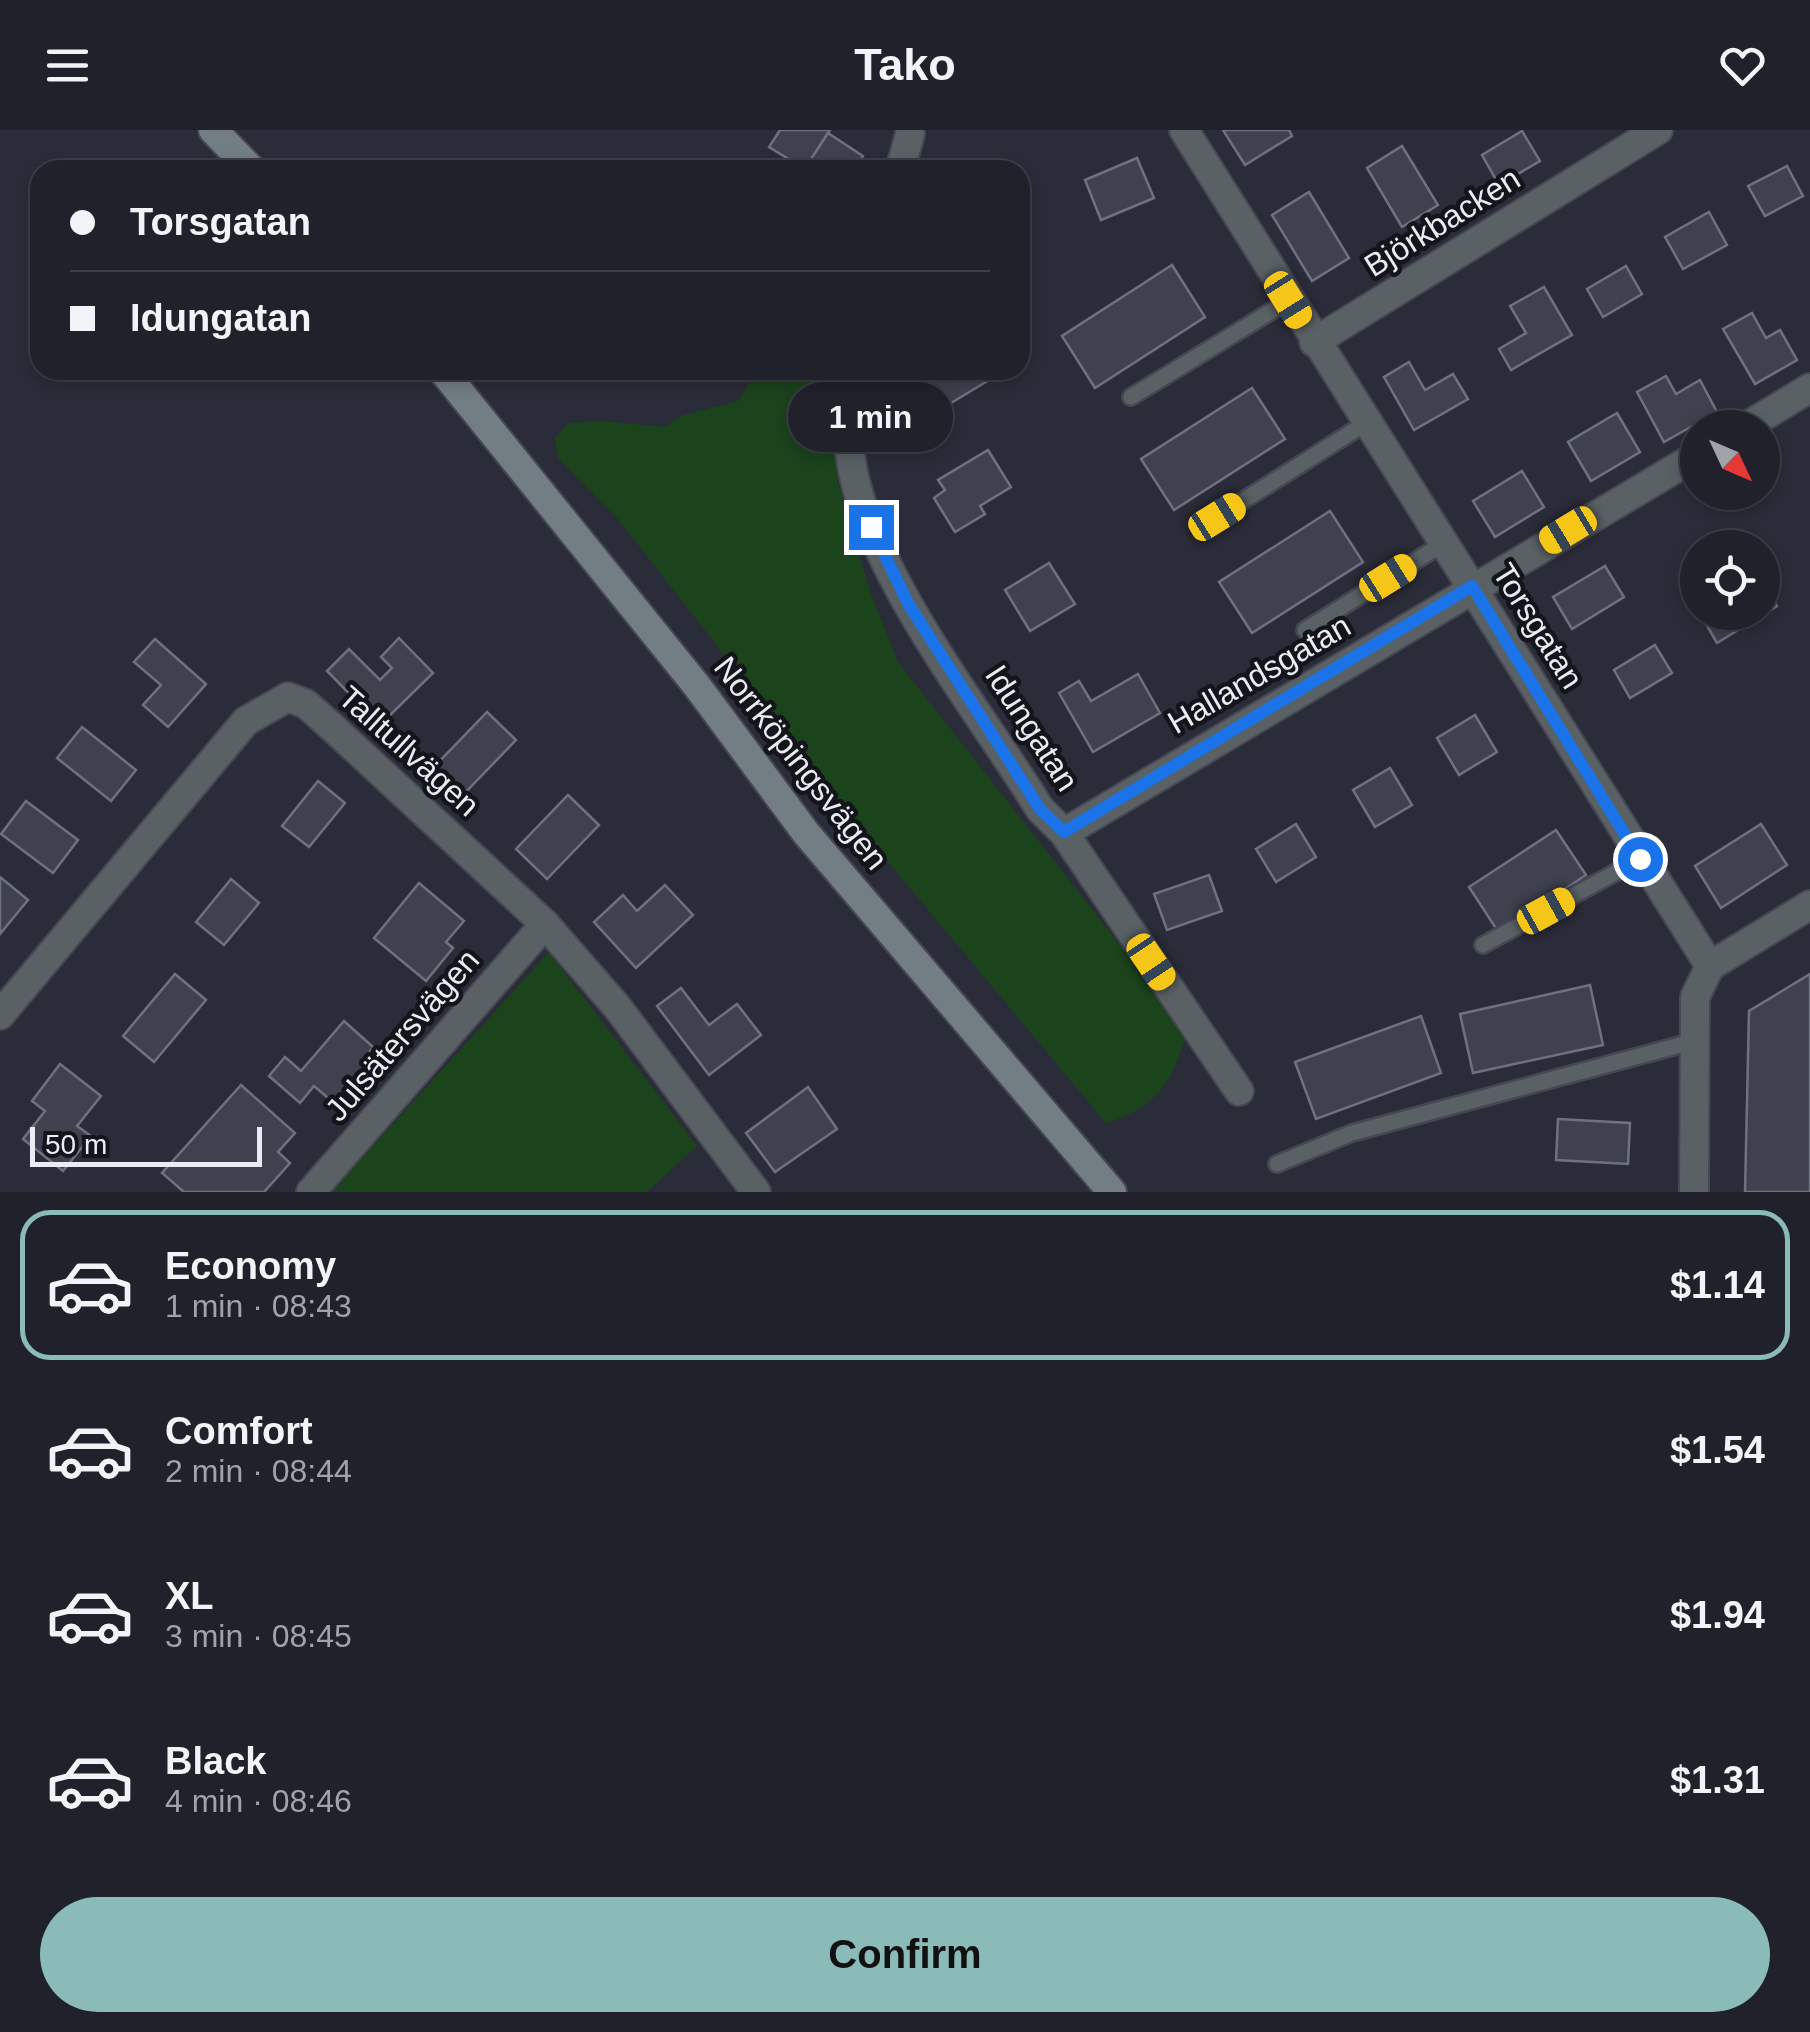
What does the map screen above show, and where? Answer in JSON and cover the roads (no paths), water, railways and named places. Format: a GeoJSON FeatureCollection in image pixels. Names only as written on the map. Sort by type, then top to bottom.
{"type":"FeatureCollection","features":[{"type":"Feature","properties":{"kind":"main road"},"geometry":{"type":"LineString","coordinates":[[213,130],[242,160]]}},
{"type":"Feature","properties":{"kind":"main road","name":"Norrköpingsvägen"},"geometry":{"type":"LineString","coordinates":[[450,380],[697,686],[806,833],[1112,1192]]}},
{"type":"Feature","properties":{"kind":"street","name":"Torsgatan"},"geometry":{"type":"LineString","coordinates":[[1184,130],[1710,966]]}},
{"type":"Feature","properties":{"kind":"street","name":"Björkbacken"},"geometry":{"type":"LineString","coordinates":[[1314,342],[1658,130]]}},
{"type":"Feature","properties":{"kind":"street"},"geometry":{"type":"LineString","coordinates":[[904,160],[915,131]]}},
{"type":"Feature","properties":{"kind":"street","name":"Idungatan"},"geometry":{"type":"LineString","coordinates":[[853,380],[849,440],[858,494],[884,561],[1040,809],[1064,832],[1238,1091]]}},
{"type":"Feature","properties":{"kind":"street"},"geometry":{"type":"LineString","coordinates":[[1774,410],[1810,388]]}},
{"type":"Feature","properties":{"kind":"street","name":"Hallandsgatan"},"geometry":{"type":"LineString","coordinates":[[1064,832],[1680,465]]}},
{"type":"Feature","properties":{"kind":"street","name":"Talltullvägen"},"geometry":{"type":"LineString","coordinates":[[0,1015],[246,720],[288,697],[306,704],[545,924],[618,1008],[756,1192]]}},
{"type":"Feature","properties":{"kind":"street"},"geometry":{"type":"LineString","coordinates":[[1694,1192],[1695,996],[1710,966],[1810,905]]}},
{"type":"Feature","properties":{"kind":"street","name":"Julsätersvägen"},"geometry":{"type":"LineString","coordinates":[[311,1192],[545,924]]}},
{"type":"Feature","properties":{"kind":"lane"},"geometry":{"type":"LineString","coordinates":[[1131,397],[1288,300]]}},
{"type":"Feature","properties":{"kind":"lane"},"geometry":{"type":"LineString","coordinates":[[1217,517],[1366,423]]}},
{"type":"Feature","properties":{"kind":"lane"},"geometry":{"type":"LineString","coordinates":[[1305,630],[1444,543]]}},
{"type":"Feature","properties":{"kind":"lane"},"geometry":{"type":"LineString","coordinates":[[1483,946],[1640,859]]}},
{"type":"Feature","properties":{"kind":"lane"},"geometry":{"type":"LineString","coordinates":[[1277,1164],[1352,1132],[1695,1041]]}}]}
